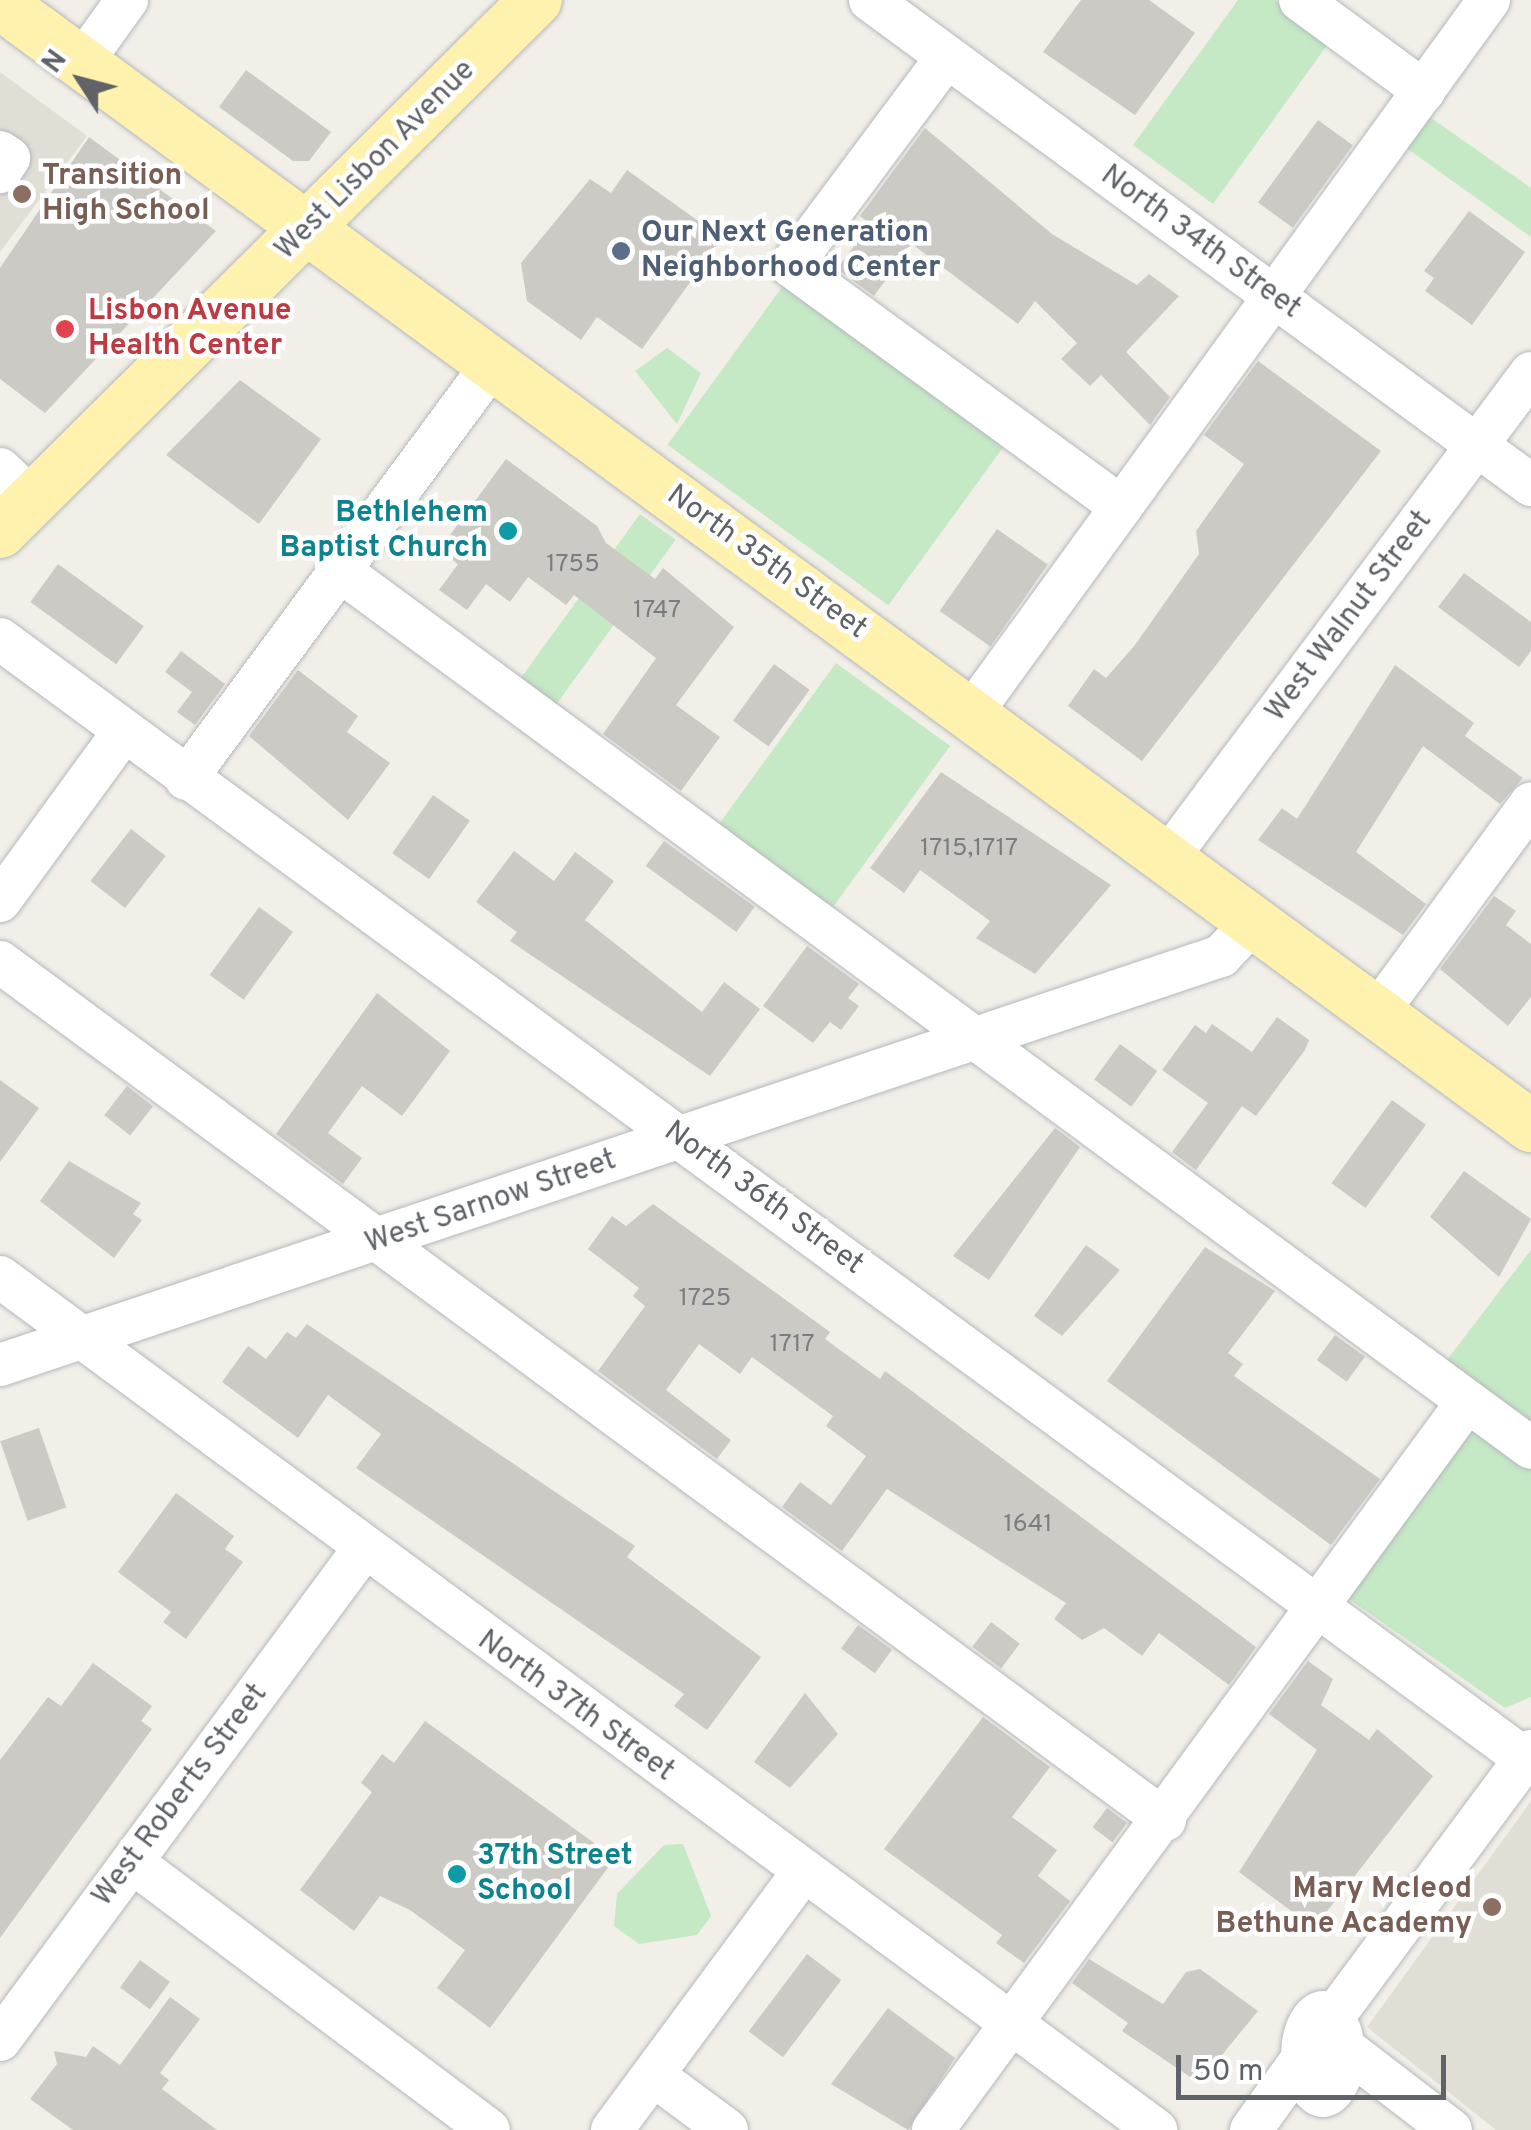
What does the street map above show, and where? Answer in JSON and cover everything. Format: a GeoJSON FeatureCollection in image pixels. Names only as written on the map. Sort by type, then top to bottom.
{"type":"FeatureCollection","features":[{"type":"Feature","properties":{"kind":"main road","name":"West Lisbon Avenue"},"geometry":{"type":"LineString","coordinates":[[11,500],[308,230],[536,0]]}},
{"type":"Feature","properties":{"kind":"main road","name":"North 35th Street"},"geometry":{"type":"LineString","coordinates":[[0,3],[1531,1126]]}},
{"type":"Feature","properties":{"kind":"street"},"geometry":{"type":"LineString","coordinates":[[81,64],[127,0]]}},
{"type":"Feature","properties":{"kind":"street"},"geometry":{"type":"LineString","coordinates":[[1300,0],[1424,92]]}},
{"type":"Feature","properties":{"kind":"street"},"geometry":{"type":"LineString","coordinates":[[970,714],[1489,0]]}},
{"type":"Feature","properties":{"kind":"street","name":"North 34th Street"},"geometry":{"type":"LineString","coordinates":[[891,6],[946,58],[1531,486]]}},
{"type":"Feature","properties":{"kind":"street"},"geometry":{"type":"LineString","coordinates":[[946,58],[791,266],[1121,507]]}},
{"type":"Feature","properties":{"kind":"street"},"geometry":{"type":"LineString","coordinates":[[0,152],[9,158],[0,172]]}},
{"type":"Feature","properties":{"kind":"street"},"geometry":{"type":"LineString","coordinates":[[186,779],[343,573],[494,362]]}},
{"type":"Feature","properties":{"kind":"street","name":"West Walnut Street"},"geometry":{"type":"LineString","coordinates":[[1167,859],[1531,374]]}},
{"type":"Feature","properties":{"kind":"street"},"geometry":{"type":"LineString","coordinates":[[343,573],[1531,1448]]}},
{"type":"Feature","properties":{"kind":"street","name":"North 36th Street"},"geometry":{"type":"LineString","coordinates":[[0,638],[186,779],[679,1136],[1320,1610],[1528,1755]]}},
{"type":"Feature","properties":{"kind":"street"},"geometry":{"type":"LineString","coordinates":[[0,901],[124,731]]}},
{"type":"Feature","properties":{"kind":"street"},"geometry":{"type":"LineString","coordinates":[[1377,1013],[1530,809]]}},
{"type":"Feature","properties":{"kind":"street","name":"West Sarnow Street"},"geometry":{"type":"LineString","coordinates":[[0,1365],[382,1242],[679,1136],[1221,956],[1253,922]]}},
{"type":"Feature","properties":{"kind":"street"},"geometry":{"type":"LineString","coordinates":[[0,962],[1165,1820]]}},
{"type":"Feature","properties":{"kind":"street","name":"North 37th Street"},"geometry":{"type":"LineString","coordinates":[[0,1277],[362,1551],[1008,2026],[1156,2130]]}},
{"type":"Feature","properties":{"kind":"street"},"geometry":{"type":"LineString","coordinates":[[933,2130],[1320,1610],[1468,1402]]}},
{"type":"Feature","properties":{"kind":"street","name":"West Roberts Street"},"geometry":{"type":"LineString","coordinates":[[0,2040],[362,1551]]}},
{"type":"Feature","properties":{"kind":"street"},"geometry":{"type":"LineString","coordinates":[[1251,2130],[1328,2036],[1528,1755]]}},
{"type":"Feature","properties":{"kind":"street"},"geometry":{"type":"LineString","coordinates":[[132,1862],[489,2130]]}},
{"type":"Feature","properties":{"kind":"street"},"geometry":{"type":"LineString","coordinates":[[612,2130],[802,1873]]}},
{"type":"Feature","properties":{"kind":"street"},"geometry":{"type":"LineString","coordinates":[[1328,2036],[1451,2130]]}},
{"type":"Feature","properties":{"kind":"street"},"geometry":{"type":"LineString","coordinates":[[653,2075],[726,2130]]}},
{"type":"Feature","properties":{"kind":"shaded area","name":"Transition High School"},"geometry":{"type":"Polygon","coordinates":[[[0,72],[87,136],[0,252],[0,72]]]}},
{"type":"Feature","properties":{"kind":"shaded area","name":"Mary Mcleod Bethune Academy"},"geometry":{"type":"Polygon","coordinates":[[[1531,1801],[1531,2130],[1496,2130],[1367,2027],[1531,1801]]]}},
{"type":"Feature","properties":{"kind":"green space"},"geometry":{"type":"Polygon","coordinates":[[[1238,0],[1275,0],[1330,41],[1213,204],[1133,145],[1238,0]]]}},
{"type":"Feature","properties":{"kind":"green space"},"geometry":{"type":"Polygon","coordinates":[[[1424,113],[1531,188],[1531,237],[1402,145],[1424,113]]]}},
{"type":"Feature","properties":{"kind":"green space"},"geometry":{"type":"Polygon","coordinates":[[[788,279],[1009,439],[888,605],[668,445],[788,279]]]}},
{"type":"Feature","properties":{"kind":"green space"},"geometry":{"type":"Polygon","coordinates":[[[667,348],[701,373],[677,424],[635,371],[667,348]]]}},
{"type":"Feature","properties":{"kind":"green space"},"geometry":{"type":"Polygon","coordinates":[[[640,514],[676,540],[550,712],[515,686],[640,514]]]}},
{"type":"Feature","properties":{"kind":"green space"},"geometry":{"type":"Polygon","coordinates":[[[836,663],[950,746],[829,913],[715,830],[836,663]]]}},
{"type":"Feature","properties":{"kind":"green space"},"geometry":{"type":"Polygon","coordinates":[[[1531,1250],[1531,1431],[1443,1365],[1531,1250]]]}},
{"type":"Feature","properties":{"kind":"green space"},"geometry":{"type":"Polygon","coordinates":[[[1473,1417],[1531,1460],[1531,1697],[1505,1708],[1342,1594],[1473,1417]]]}},
{"type":"Feature","properties":{"kind":"green space"},"geometry":{"type":"Polygon","coordinates":[[[683,1844],[711,1916],[697,1935],[639,1944],[614,1926],[617,1894],[664,1845],[683,1844]]]}},
{"type":"Feature","properties":{"kind":"building"},"geometry":{"type":"Polygon","coordinates":[[[1081,0],[1149,0],[1195,33],[1135,115],[1043,52],[1081,0]]]}},
{"type":"Feature","properties":{"kind":"building"},"geometry":{"type":"Polygon","coordinates":[[[246,70],[331,132],[309,161],[293,161],[219,107],[246,70]]]}},
{"type":"Feature","properties":{"kind":"building"},"geometry":{"type":"Polygon","coordinates":[[[1318,120],[1353,145],[1293,228],[1258,203],[1318,120]]]}},
{"type":"Feature","properties":{"kind":"building"},"geometry":{"type":"Polygon","coordinates":[[[925,128],[1052,234],[1137,285],[1149,274],[1179,296],[1126,352],[1170,397],[1150,425],[1101,375],[1090,386],[1061,359],[1077,343],[1035,301],[1018,324],[912,244],[874,296],[837,269],[870,224],[860,216],[925,128]]]}},
{"type":"Feature","properties":{"kind":"building","name":"Lisbon Avenue Health Center"},"geometry":{"type":"Polygon","coordinates":[[[89,137],[216,231],[45,413],[0,379],[0,268],[89,137]]]}},
{"type":"Feature","properties":{"kind":"building","name":"Our Next Generation Neighborhood Center"},"geometry":{"type":"Polygon","coordinates":[[[627,170],[722,238],[642,349],[597,317],[581,340],[527,301],[521,263],[590,179],[611,193],[627,170]]]}},
{"type":"Feature","properties":{"kind":"building"},"geometry":{"type":"Polygon","coordinates":[[[1469,211],[1525,252],[1472,325],[1425,291],[1434,278],[1424,271],[1469,211]]]}},
{"type":"Feature","properties":{"kind":"building"},"geometry":{"type":"Polygon","coordinates":[[[1258,361],[1381,451],[1142,761],[1068,706],[1094,669],[1106,678],[1135,645],[1199,554],[1196,531],[1244,464],[1204,435],[1258,361]]]}},
{"type":"Feature","properties":{"kind":"building"},"geometry":{"type":"Polygon","coordinates":[[[240,380],[321,439],[259,524],[166,455],[240,380]]]}},
{"type":"Feature","properties":{"kind":"building"},"geometry":{"type":"Polygon","coordinates":[[[506,459],[597,526],[606,543],[655,579],[663,568],[734,627],[676,705],[720,737],[681,791],[603,734],[656,658],[574,595],[566,605],[528,577],[510,602],[486,584],[467,610],[439,590],[458,564],[439,550],[506,459]]]}},
{"type":"Feature","properties":{"kind":"building"},"geometry":{"type":"Polygon","coordinates":[[[997,529],[1048,565],[990,646],[940,611],[997,529]]]}},
{"type":"Feature","properties":{"kind":"building"},"geometry":{"type":"Polygon","coordinates":[[[58,564],[144,626],[116,664],[30,602],[58,564]]]}},
{"type":"Feature","properties":{"kind":"building"},"geometry":{"type":"Polygon","coordinates":[[[1464,573],[1531,622],[1531,651],[1519,667],[1438,607],[1464,573]]]}},
{"type":"Feature","properties":{"kind":"building"},"geometry":{"type":"Polygon","coordinates":[[[181,651],[225,684],[195,725],[177,712],[192,692],[165,672],[181,651]]]}},
{"type":"Feature","properties":{"kind":"building"},"geometry":{"type":"Polygon","coordinates":[[[774,664],[810,690],[768,746],[733,721],[774,664]]]}},
{"type":"Feature","properties":{"kind":"building"},"geometry":{"type":"Polygon","coordinates":[[[1395,665],[1474,723],[1465,736],[1523,778],[1500,804],[1423,746],[1356,852],[1426,904],[1403,935],[1258,840],[1282,808],[1297,819],[1395,665]]]}},
{"type":"Feature","properties":{"kind":"building"},"geometry":{"type":"Polygon","coordinates":[[[298,670],[358,716],[347,732],[390,763],[348,820],[249,736],[298,670]]]}},
{"type":"Feature","properties":{"kind":"building"},"geometry":{"type":"Polygon","coordinates":[[[941,772],[1111,885],[1035,974],[976,938],[990,921],[920,870],[904,893],[870,868],[941,772]]]}},
{"type":"Feature","properties":{"kind":"building"},"geometry":{"type":"Polygon","coordinates":[[[433,795],[470,821],[429,879],[392,853],[433,795]]]}},
{"type":"Feature","properties":{"kind":"building"},"geometry":{"type":"Polygon","coordinates":[[[131,829],[166,856],[125,908],[90,881],[131,829]]]}},
{"type":"Feature","properties":{"kind":"building"},"geometry":{"type":"Polygon","coordinates":[[[664,841],[755,907],[736,932],[646,866],[664,841]]]}},
{"type":"Feature","properties":{"kind":"building"},"geometry":{"type":"Polygon","coordinates":[[[514,851],[554,881],[575,852],[614,881],[585,920],[702,1012],[724,982],[760,1009],[710,1076],[510,941],[517,932],[476,902],[514,851]]]}},
{"type":"Feature","properties":{"kind":"building"},"geometry":{"type":"Polygon","coordinates":[[[1494,896],[1516,911],[1506,925],[1531,944],[1531,997],[1508,1026],[1440,969],[1494,896]]]}},
{"type":"Feature","properties":{"kind":"building"},"geometry":{"type":"Polygon","coordinates":[[[259,907],[293,932],[244,1000],[210,975],[259,907]]]}},
{"type":"Feature","properties":{"kind":"building"},"geometry":{"type":"Polygon","coordinates":[[[807,946],[859,984],[848,998],[859,1006],[841,1030],[830,1022],[813,1043],[763,1006],[807,946]]]}},
{"type":"Feature","properties":{"kind":"building"},"geometry":{"type":"Polygon","coordinates":[[[377,993],[450,1051],[402,1116],[362,1086],[328,1133],[362,1158],[343,1184],[276,1134],[377,993]]]}},
{"type":"Feature","properties":{"kind":"building"},"geometry":{"type":"Polygon","coordinates":[[[1277,1017],[1309,1040],[1305,1050],[1256,1116],[1242,1106],[1196,1170],[1172,1152],[1208,1103],[1162,1070],[1195,1025],[1206,1033],[1212,1024],[1252,1052],[1277,1017]]]}},
{"type":"Feature","properties":{"kind":"building"},"geometry":{"type":"Polygon","coordinates":[[[1120,1044],[1157,1071],[1131,1107],[1094,1080],[1120,1044]]]}},
{"type":"Feature","properties":{"kind":"building"},"geometry":{"type":"Polygon","coordinates":[[[0,1080],[39,1108],[0,1162],[0,1080]]]}},
{"type":"Feature","properties":{"kind":"building"},"geometry":{"type":"Polygon","coordinates":[[[127,1086],[153,1106],[130,1135],[104,1115],[127,1086]]]}},
{"type":"Feature","properties":{"kind":"building"},"geometry":{"type":"Polygon","coordinates":[[[1392,1100],[1426,1125],[1365,1208],[1331,1183],[1392,1100]]]}},
{"type":"Feature","properties":{"kind":"building"},"geometry":{"type":"Polygon","coordinates":[[[1055,1128],[1080,1147],[989,1280],[953,1256],[1055,1128]]]}},
{"type":"Feature","properties":{"kind":"building"},"geometry":{"type":"Polygon","coordinates":[[[69,1161],[141,1203],[133,1214],[142,1220],[114,1258],[40,1201],[69,1161]]]}},
{"type":"Feature","properties":{"kind":"building"},"geometry":{"type":"Polygon","coordinates":[[[1464,1171],[1531,1219],[1499,1277],[1430,1217],[1464,1171]]]}},
{"type":"Feature","properties":{"kind":"building"},"geometry":{"type":"Polygon","coordinates":[[[653,1204],[830,1332],[825,1339],[880,1379],[885,1371],[1256,1647],[1229,1685],[1159,1633],[1142,1656],[1104,1628],[1082,1640],[1054,1619],[1066,1603],[887,1489],[842,1551],[782,1507],[800,1482],[831,1505],[866,1456],[826,1426],[833,1416],[752,1357],[740,1374],[699,1344],[666,1390],[731,1440],[717,1459],[598,1371],[645,1306],[633,1296],[639,1288],[588,1249],[612,1216],[626,1226],[653,1204]]]}},
{"type":"Feature","properties":{"kind":"building"},"geometry":{"type":"Polygon","coordinates":[[[1086,1245],[1120,1270],[1062,1336],[1034,1316],[1086,1245]]]}},
{"type":"Feature","properties":{"kind":"building"},"geometry":{"type":"Polygon","coordinates":[[[1205,1247],[1275,1291],[1228,1353],[1243,1364],[1234,1376],[1380,1479],[1331,1545],[1107,1381],[1205,1247]]]}},
{"type":"Feature","properties":{"kind":"building"},"geometry":{"type":"Polygon","coordinates":[[[307,1324],[635,1546],[627,1557],[761,1657],[707,1730],[674,1706],[684,1694],[356,1468],[381,1434],[328,1395],[298,1438],[222,1382],[248,1346],[266,1359],[287,1332],[296,1338],[307,1324]]]}},
{"type":"Feature","properties":{"kind":"building"},"geometry":{"type":"Polygon","coordinates":[[[1335,1335],[1365,1357],[1347,1382],[1317,1360],[1335,1335]]]}},
{"type":"Feature","properties":{"kind":"building"},"geometry":{"type":"Polygon","coordinates":[[[39,1428],[66,1507],[28,1521],[0,1441],[39,1428]]]}},
{"type":"Feature","properties":{"kind":"building"},"geometry":{"type":"Polygon","coordinates":[[[176,1493],[234,1536],[225,1549],[243,1562],[186,1639],[163,1622],[171,1612],[118,1572],[176,1493]]]}},
{"type":"Feature","properties":{"kind":"building"},"geometry":{"type":"Polygon","coordinates":[[[991,1622],[1020,1644],[1001,1668],[972,1647],[991,1622]]]}},
{"type":"Feature","properties":{"kind":"building"},"geometry":{"type":"Polygon","coordinates":[[[858,1625],[892,1650],[875,1673],[841,1648],[858,1625]]]}},
{"type":"Feature","properties":{"kind":"building"},"geometry":{"type":"Polygon","coordinates":[[[1308,1661],[1333,1679],[1321,1705],[1369,1740],[1377,1729],[1433,1776],[1314,1928],[1239,1872],[1317,1750],[1269,1714],[1308,1661]]]}},
{"type":"Feature","properties":{"kind":"building"},"geometry":{"type":"Polygon","coordinates":[[[93,1663],[152,1706],[141,1721],[152,1729],[0,1938],[0,1760],[48,1697],[61,1706],[93,1663]]]}},
{"type":"Feature","properties":{"kind":"building"},"geometry":{"type":"Polygon","coordinates":[[[805,1693],[838,1734],[790,1788],[754,1762],[805,1693]]]}},
{"type":"Feature","properties":{"kind":"building"},"geometry":{"type":"Polygon","coordinates":[[[983,1717],[1050,1767],[1012,1817],[1057,1850],[1038,1876],[1070,1901],[1024,1963],[996,1943],[1002,1935],[884,1849],[983,1717]]]}},
{"type":"Feature","properties":{"kind":"building","name":"37th Street School"},"geometry":{"type":"Polygon","coordinates":[[[425,1721],[615,1858],[490,2028],[437,1988],[465,1950],[410,1910],[380,1896],[354,1931],[300,1890],[372,1792],[361,1783],[382,1754],[394,1763],[425,1721]]]}},
{"type":"Feature","properties":{"kind":"building"},"geometry":{"type":"Polygon","coordinates":[[[1107,1808],[1127,1823],[1113,1842],[1093,1827],[1107,1808]]]}},
{"type":"Feature","properties":{"kind":"building"},"geometry":{"type":"Polygon","coordinates":[[[807,1954],[841,1980],[783,2057],[749,2031],[807,1954]]]}},
{"type":"Feature","properties":{"kind":"building"},"geometry":{"type":"Polygon","coordinates":[[[1089,1959],[1163,2004],[1186,1972],[1200,1969],[1258,2011],[1199,2083],[1122,2031],[1128,2023],[1072,1983],[1089,1959]]]}},
{"type":"Feature","properties":{"kind":"building"},"geometry":{"type":"Polygon","coordinates":[[[140,1960],[170,1982],[150,2009],[120,1988],[140,1960]]]}},
{"type":"Feature","properties":{"kind":"building"},"geometry":{"type":"Polygon","coordinates":[[[170,1997],[200,2019],[160,2073],[169,2080],[162,2089],[217,2130],[73,2130],[30,2099],[57,2064],[54,2051],[86,2057],[93,2046],[120,2065],[170,1997]]]}},
{"type":"Feature","properties":{"kind":"building"},"geometry":{"type":"Polygon","coordinates":[[[888,2008],[955,2058],[908,2130],[831,2084],[888,2008]]]}},
{"type":"Feature","properties":{"kind":"place","name":"Transition High School"},"geometry":{"type":"Point","coordinates":[22,194]}},
{"type":"Feature","properties":{"kind":"place","name":"Our Next Generation Neighborhood Center"},"geometry":{"type":"Point","coordinates":[621,251]}},
{"type":"Feature","properties":{"kind":"place","name":"Lisbon Avenue Health Center"},"geometry":{"type":"Point","coordinates":[65,329]}},
{"type":"Feature","properties":{"kind":"place","name":"Bethlehem Baptist Church"},"geometry":{"type":"Point","coordinates":[508,531]}},
{"type":"Feature","properties":{"kind":"place","name":"37th Street School"},"geometry":{"type":"Point","coordinates":[457,1874]}},
{"type":"Feature","properties":{"kind":"place","name":"Mary Mcleod Bethune Academy"},"geometry":{"type":"Point","coordinates":[1492,1907]}}]}
